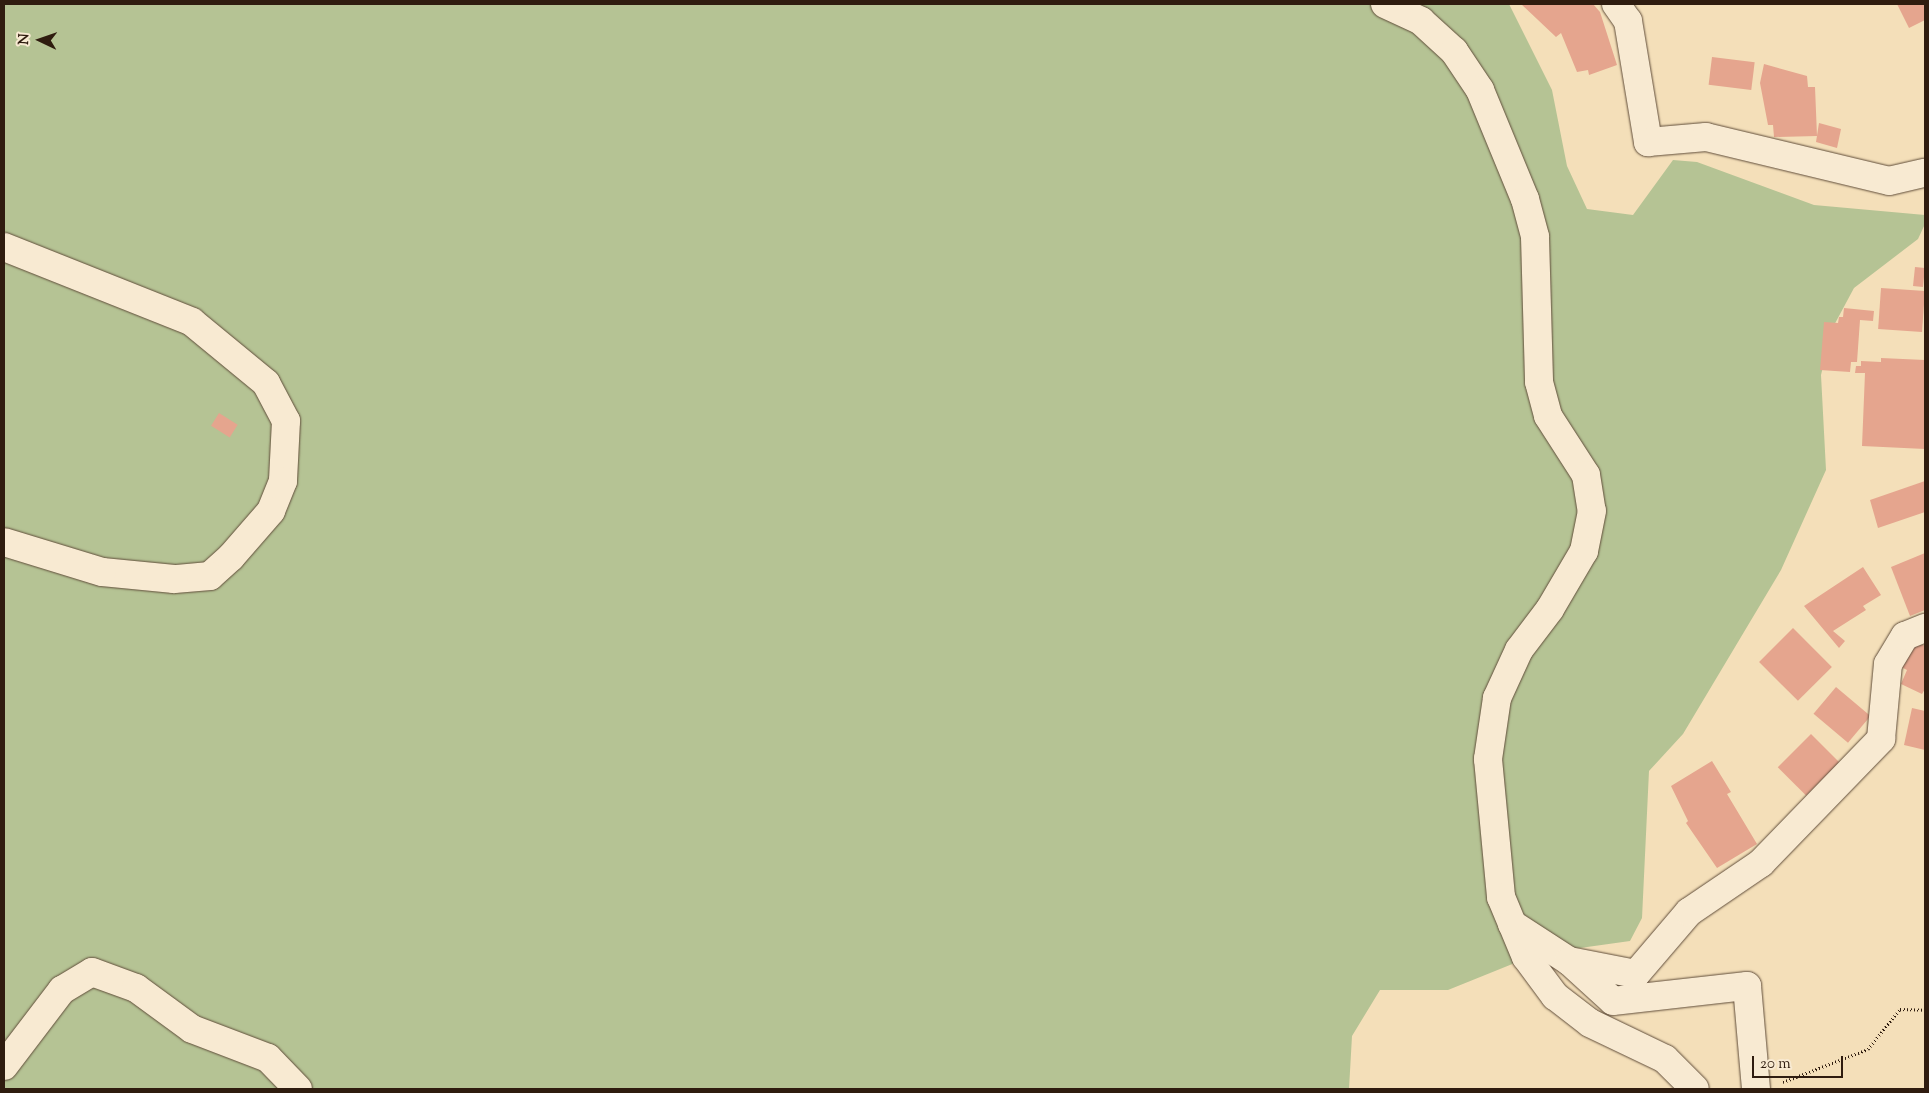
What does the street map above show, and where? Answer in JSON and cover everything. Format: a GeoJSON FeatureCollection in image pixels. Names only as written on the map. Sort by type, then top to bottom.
{"type":"FeatureCollection","features":[{"type":"Feature","properties":{"kind":"street"},"geometry":{"type":"LineString","coordinates":[[1385,4],[1421,21],[1454,51],[1480,90],[1526,199],[1535,237],[1539,382],[1548,416],[1586,475],[1592,510],[1584,552],[1550,609],[1519,650],[1497,698],[1488,759],[1501,897],[1526,957],[1555,996],[1590,1023],[1665,1059],[1695,1089]]}},
{"type":"Feature","properties":{"kind":"street"},"geometry":{"type":"LineString","coordinates":[[1616,4],[1628,21],[1648,142],[1706,137],[1889,181],[1925,173]]}},
{"type":"Feature","properties":{"kind":"street"},"geometry":{"type":"LineString","coordinates":[[4,247],[192,322],[266,383],[286,421],[283,481],[271,511],[231,558],[210,576],[174,579],[102,572],[4,542]]}},
{"type":"Feature","properties":{"kind":"street"},"geometry":{"type":"LineString","coordinates":[[1569,961],[1636,974],[1689,912],[1761,863],[1881,739],[1888,664],[1905,636],[1925,628]]}},
{"type":"Feature","properties":{"kind":"street"},"geometry":{"type":"LineString","coordinates":[[1512,924],[1569,961],[1613,1001],[1747,986],[1769,1086]]}},
{"type":"Feature","properties":{"kind":"street"},"geometry":{"type":"LineString","coordinates":[[4,1066],[62,990],[92,972],[136,988],[192,1029],[268,1058],[298,1089]]}},
{"type":"Feature","properties":{"kind":"path"},"geometry":{"type":"LineString","coordinates":[[1769,1086],[1868,1049],[1900,1010],[1925,1010]]}},
{"type":"Feature","properties":{"kind":"green space"},"geometry":{"type":"Polygon","coordinates":[[[4,4],[1509,4],[1552,90],[1567,166],[1587,209],[1633,215],[1673,160],[1697,162],[1814,205],[1925,215],[1925,224],[1918,239],[1854,288],[1832,329],[1821,375],[1826,470],[1781,570],[1683,734],[1649,771],[1642,918],[1630,941],[1537,954],[1448,990],[1380,990],[1352,1036],[1349,1089],[4,1089],[4,4]]]}},
{"type":"Feature","properties":{"kind":"building"},"geometry":{"type":"Polygon","coordinates":[[[1521,4],[1593,4],[1600,12],[1617,65],[1589,75],[1588,70],[1577,72],[1561,33],[1556,37],[1521,4]]]}},
{"type":"Feature","properties":{"kind":"building"},"geometry":{"type":"Polygon","coordinates":[[[1897,4],[1925,4],[1925,20],[1909,28],[1897,4]]]}},
{"type":"Feature","properties":{"kind":"building"},"geometry":{"type":"Polygon","coordinates":[[[1712,57],[1755,62],[1751,90],[1709,85],[1712,57]]]}},
{"type":"Feature","properties":{"kind":"building"},"geometry":{"type":"Polygon","coordinates":[[[1764,64],[1807,76],[1808,87],[1815,87],[1817,136],[1774,137],[1773,125],[1768,125],[1760,83],[1764,64]]]}},
{"type":"Feature","properties":{"kind":"building"},"geometry":{"type":"Polygon","coordinates":[[[1819,123],[1841,129],[1837,148],[1816,142],[1819,123]]]}},
{"type":"Feature","properties":{"kind":"building"},"geometry":{"type":"Polygon","coordinates":[[[1915,267],[1925,268],[1923,287],[1913,286],[1915,267]]]}},
{"type":"Feature","properties":{"kind":"building"},"geometry":{"type":"Polygon","coordinates":[[[1881,288],[1925,291],[1922,332],[1878,329],[1881,288]]]}},
{"type":"Feature","properties":{"kind":"building"},"geometry":{"type":"Polygon","coordinates":[[[1844,308],[1874,311],[1873,321],[1860,320],[1857,362],[1851,362],[1850,372],[1820,370],[1824,322],[1838,323],[1839,317],[1843,317],[1844,308]]]}},
{"type":"Feature","properties":{"kind":"building"},"geometry":{"type":"Polygon","coordinates":[[[1881,358],[1925,360],[1925,449],[1862,446],[1865,373],[1855,373],[1856,366],[1861,366],[1861,361],[1881,362],[1881,358]]]}},
{"type":"Feature","properties":{"kind":"building"},"geometry":{"type":"Polygon","coordinates":[[[219,413],[238,425],[230,437],[211,426],[219,413]]]}},
{"type":"Feature","properties":{"kind":"building"},"geometry":{"type":"Polygon","coordinates":[[[1925,481],[1925,512],[1878,528],[1870,500],[1925,481]]]}},
{"type":"Feature","properties":{"kind":"building"},"geometry":{"type":"Polygon","coordinates":[[[1925,553],[1925,610],[1910,616],[1891,567],[1925,553]]]}},
{"type":"Feature","properties":{"kind":"building"},"geometry":{"type":"Polygon","coordinates":[[[1863,567],[1881,595],[1863,606],[1866,610],[1833,631],[1845,641],[1839,648],[1804,606],[1863,567]]]}},
{"type":"Feature","properties":{"kind":"building"},"geometry":{"type":"Polygon","coordinates":[[[1793,628],[1832,667],[1798,701],[1759,662],[1793,628]]]}},
{"type":"Feature","properties":{"kind":"building"},"geometry":{"type":"Polygon","coordinates":[[[1916,642],[1925,646],[1925,689],[1922,694],[1901,684],[1907,670],[1901,667],[1916,642]]]}},
{"type":"Feature","properties":{"kind":"building"},"geometry":{"type":"Polygon","coordinates":[[[1836,687],[1870,716],[1848,743],[1814,714],[1836,687]]]}},
{"type":"Feature","properties":{"kind":"building"},"geometry":{"type":"Polygon","coordinates":[[[1912,708],[1925,711],[1925,750],[1904,745],[1912,708]]]}},
{"type":"Feature","properties":{"kind":"building"},"geometry":{"type":"Polygon","coordinates":[[[1811,734],[1839,762],[1806,796],[1778,767],[1811,734]]]}},
{"type":"Feature","properties":{"kind":"building"},"geometry":{"type":"Polygon","coordinates":[[[1712,761],[1731,792],[1727,794],[1757,844],[1717,868],[1686,823],[1688,821],[1671,786],[1712,761]]]}}]}
